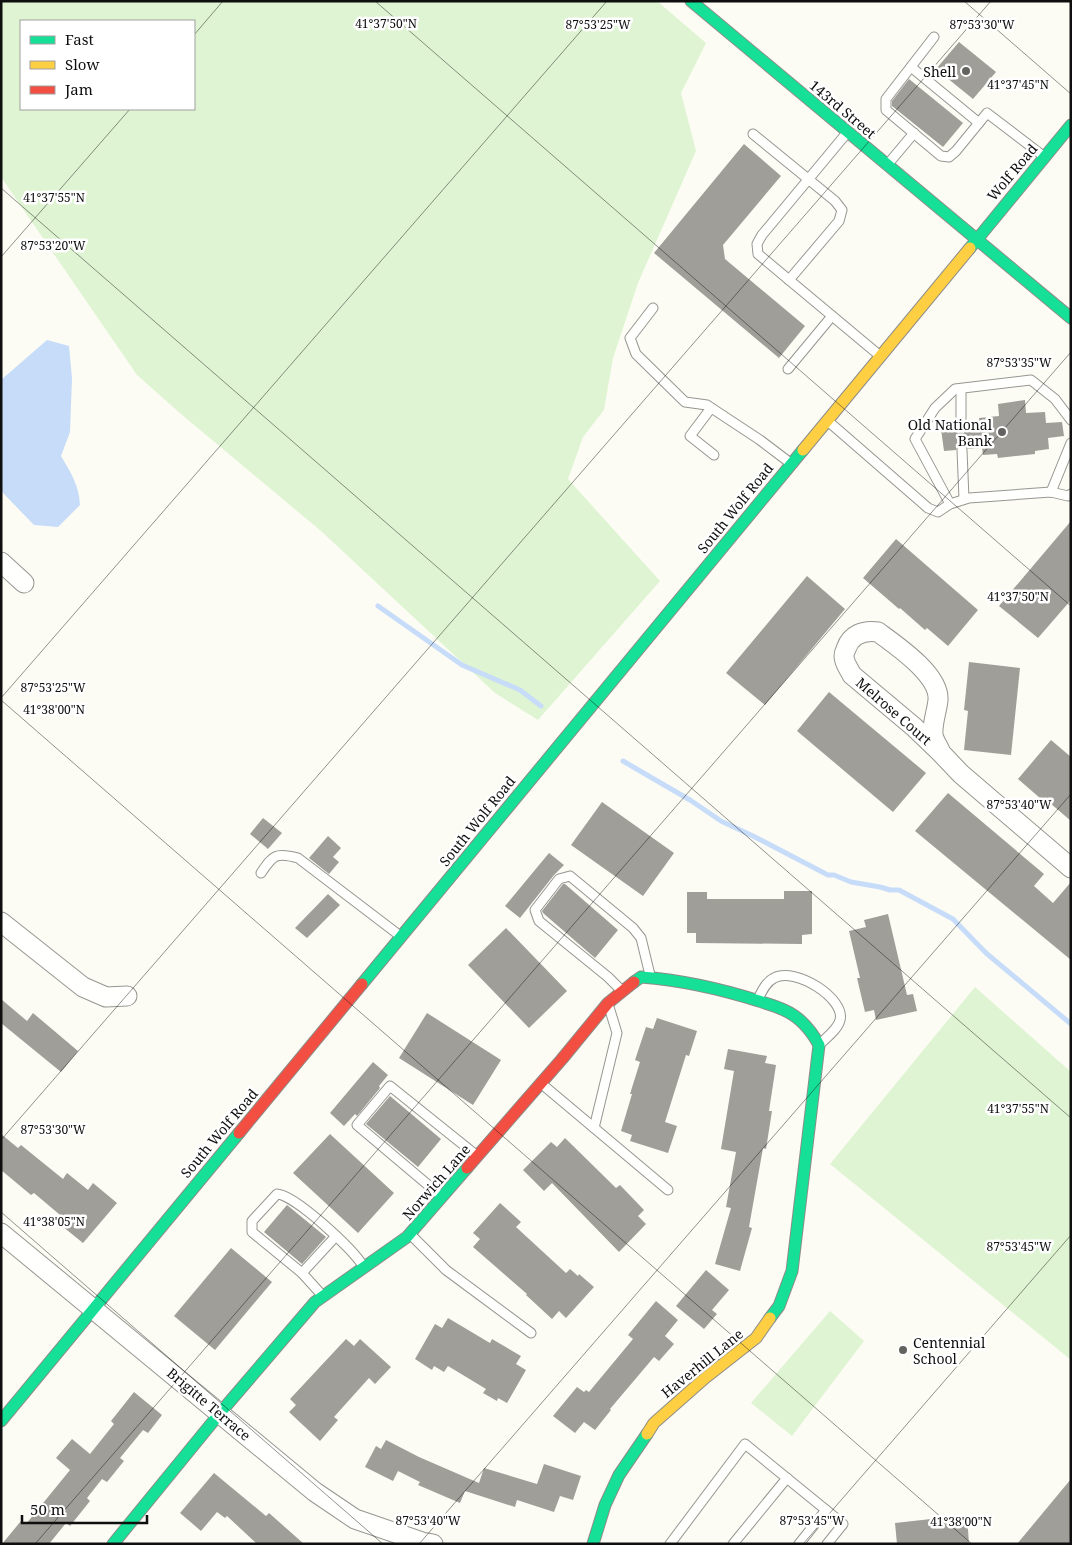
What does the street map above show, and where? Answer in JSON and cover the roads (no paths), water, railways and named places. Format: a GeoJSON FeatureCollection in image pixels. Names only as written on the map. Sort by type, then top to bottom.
{"type":"FeatureCollection","features":[{"type":"Feature","properties":{"kind":"main road","name":"143rd Street"},"geometry":{"type":"LineString","coordinates":[[691,1],[1071,318]]}},
{"type":"Feature","properties":{"kind":"main road","name":"Wolf Road"},"geometry":{"type":"LineString","coordinates":[[976,239],[1071,125]]}},
{"type":"Feature","properties":{"kind":"main road","name":"South Wolf Road"},"geometry":{"type":"LineString","coordinates":[[1,1421],[976,239]]}},
{"type":"Feature","properties":{"kind":"main road","name":"Norwich Lane"},"geometry":{"type":"LineString","coordinates":[[113,1544],[220,1413],[315,1302],[410,1234],[608,1003],[641,977],[671,979],[757,1000],[785,1010],[801,1021],[812,1032],[819,1045]]}},
{"type":"Feature","properties":{"kind":"main road","name":"Haverhill Lane"},"geometry":{"type":"LineString","coordinates":[[593,1544],[605,1505],[619,1475],[654,1423],[756,1338],[779,1306],[792,1271],[819,1045]]}},
{"type":"Feature","properties":{"kind":"street"},"geometry":{"type":"LineString","coordinates":[[1,562],[24,583]]}},
{"type":"Feature","properties":{"kind":"street","name":"Melrose Court"},"geometry":{"type":"LineString","coordinates":[[942,753],[933,736],[938,698],[936,686],[927,673],[878,632],[860,632],[853,637],[847,645],[843,656],[852,675],[942,753],[961,774],[1071,868]]}},
{"type":"Feature","properties":{"kind":"street"},"geometry":{"type":"LineString","coordinates":[[1,922],[83,987],[106,997],[127,996]]}},
{"type":"Feature","properties":{"kind":"street","name":"Brigitte Terrace"},"geometry":{"type":"LineString","coordinates":[[1,1234],[315,1492],[355,1519],[433,1544]]}},
{"type":"Feature","properties":{"kind":"lane"},"geometry":{"type":"LineString","coordinates":[[934,38],[886,99],[886,110],[941,156],[949,157],[987,112],[1044,157]]}},
{"type":"Feature","properties":{"kind":"lane"},"geometry":{"type":"LineString","coordinates":[[911,67],[979,123]]}},
{"type":"Feature","properties":{"kind":"lane"},"geometry":{"type":"LineString","coordinates":[[848,132],[762,235],[757,244],[758,254],[880,356]]}},
{"type":"Feature","properties":{"kind":"lane"},"geometry":{"type":"LineString","coordinates":[[887,165],[914,133]]}},
{"type":"Feature","properties":{"kind":"lane"},"geometry":{"type":"LineString","coordinates":[[753,134],[835,201],[842,210],[839,221],[789,280]]}},
{"type":"Feature","properties":{"kind":"lane"},"geometry":{"type":"LineString","coordinates":[[653,308],[630,338],[636,354],[684,402],[707,405],[760,440],[791,464]]}},
{"type":"Feature","properties":{"kind":"lane"},"geometry":{"type":"LineString","coordinates":[[788,369],[832,316]]}},
{"type":"Feature","properties":{"kind":"lane"},"geometry":{"type":"LineString","coordinates":[[950,504],[915,439],[936,408],[955,390],[1031,380],[1056,399],[1071,420]]}},
{"type":"Feature","properties":{"kind":"lane"},"geometry":{"type":"LineString","coordinates":[[961,389],[961,427]]}},
{"type":"Feature","properties":{"kind":"lane"},"geometry":{"type":"LineString","coordinates":[[711,408],[690,436],[714,455]]}},
{"type":"Feature","properties":{"kind":"lane"},"geometry":{"type":"LineString","coordinates":[[827,420],[928,508],[938,512],[950,504],[969,498],[1051,492],[1068,496],[1071,494]]}},
{"type":"Feature","properties":{"kind":"lane"},"geometry":{"type":"LineString","coordinates":[[1051,492],[1071,444]]}},
{"type":"Feature","properties":{"kind":"lane"},"geometry":{"type":"LineString","coordinates":[[962,450],[964,499]]}},
{"type":"Feature","properties":{"kind":"lane"},"geometry":{"type":"LineString","coordinates":[[261,873],[271,858],[283,854],[298,858],[401,937]]}},
{"type":"Feature","properties":{"kind":"lane"},"geometry":{"type":"LineString","coordinates":[[622,992],[608,977],[539,921],[535,910],[559,879],[570,876],[633,928],[641,938],[650,978]]}},
{"type":"Feature","properties":{"kind":"lane"},"geometry":{"type":"LineString","coordinates":[[757,1000],[768,982],[784,975],[796,976],[820,988],[837,1006],[840,1020],[837,1026],[819,1045]]}},
{"type":"Feature","properties":{"kind":"lane"},"geometry":{"type":"LineString","coordinates":[[594,1128],[618,1033],[608,1003]]}},
{"type":"Feature","properties":{"kind":"lane"},"geometry":{"type":"LineString","coordinates":[[541,1083],[668,1190]]}},
{"type":"Feature","properties":{"kind":"lane"},"geometry":{"type":"LineString","coordinates":[[442,1197],[357,1125],[390,1086],[478,1156]]}},
{"type":"Feature","properties":{"kind":"lane"},"geometry":{"type":"LineString","coordinates":[[323,1296],[302,1273],[252,1232],[252,1221],[277,1194],[286,1196],[336,1236],[358,1258],[364,1267]]}},
{"type":"Feature","properties":{"kind":"lane"},"geometry":{"type":"LineString","coordinates":[[410,1234],[446,1270],[531,1332]]}},
{"type":"Feature","properties":{"kind":"lane"},"geometry":{"type":"LineString","coordinates":[[302,1273],[336,1236]]}},
{"type":"Feature","properties":{"kind":"lane"},"geometry":{"type":"LineString","coordinates":[[670,1544],[746,1444],[843,1524],[827,1544]]}},
{"type":"Feature","properties":{"kind":"lane"},"geometry":{"type":"LineString","coordinates":[[732,1544],[787,1478]]}},
{"type":"Feature","properties":{"kind":"lane"},"geometry":{"type":"LineString","coordinates":[[799,1544],[826,1510]]}},
{"type":"Feature","properties":{"kind":"water"},"geometry":{"type":"Polygon","coordinates":[[[47,340],[69,346],[72,378],[70,432],[61,456],[76,485],[80,505],[58,527],[34,525],[1,489],[1,380],[47,340]]]}},
{"type":"Feature","properties":{"kind":"waterway"},"geometry":{"type":"LineString","coordinates":[[378,606],[462,665],[520,690],[541,706]]}},
{"type":"Feature","properties":{"kind":"waterway"},"geometry":{"type":"LineString","coordinates":[[623,761],[690,800],[721,821],[828,875],[834,875],[851,882],[899,890],[953,919],[986,953],[1071,1024]]}},
{"type":"Feature","properties":{"kind":"place","name":"Shell"},"geometry":{"type":"Point","coordinates":[966,71]}},
{"type":"Feature","properties":{"kind":"place","name":"Old National Bank"},"geometry":{"type":"Point","coordinates":[1002,432]}},
{"type":"Feature","properties":{"kind":"place","name":"Centennial School"},"geometry":{"type":"Point","coordinates":[903,1350]}}]}
